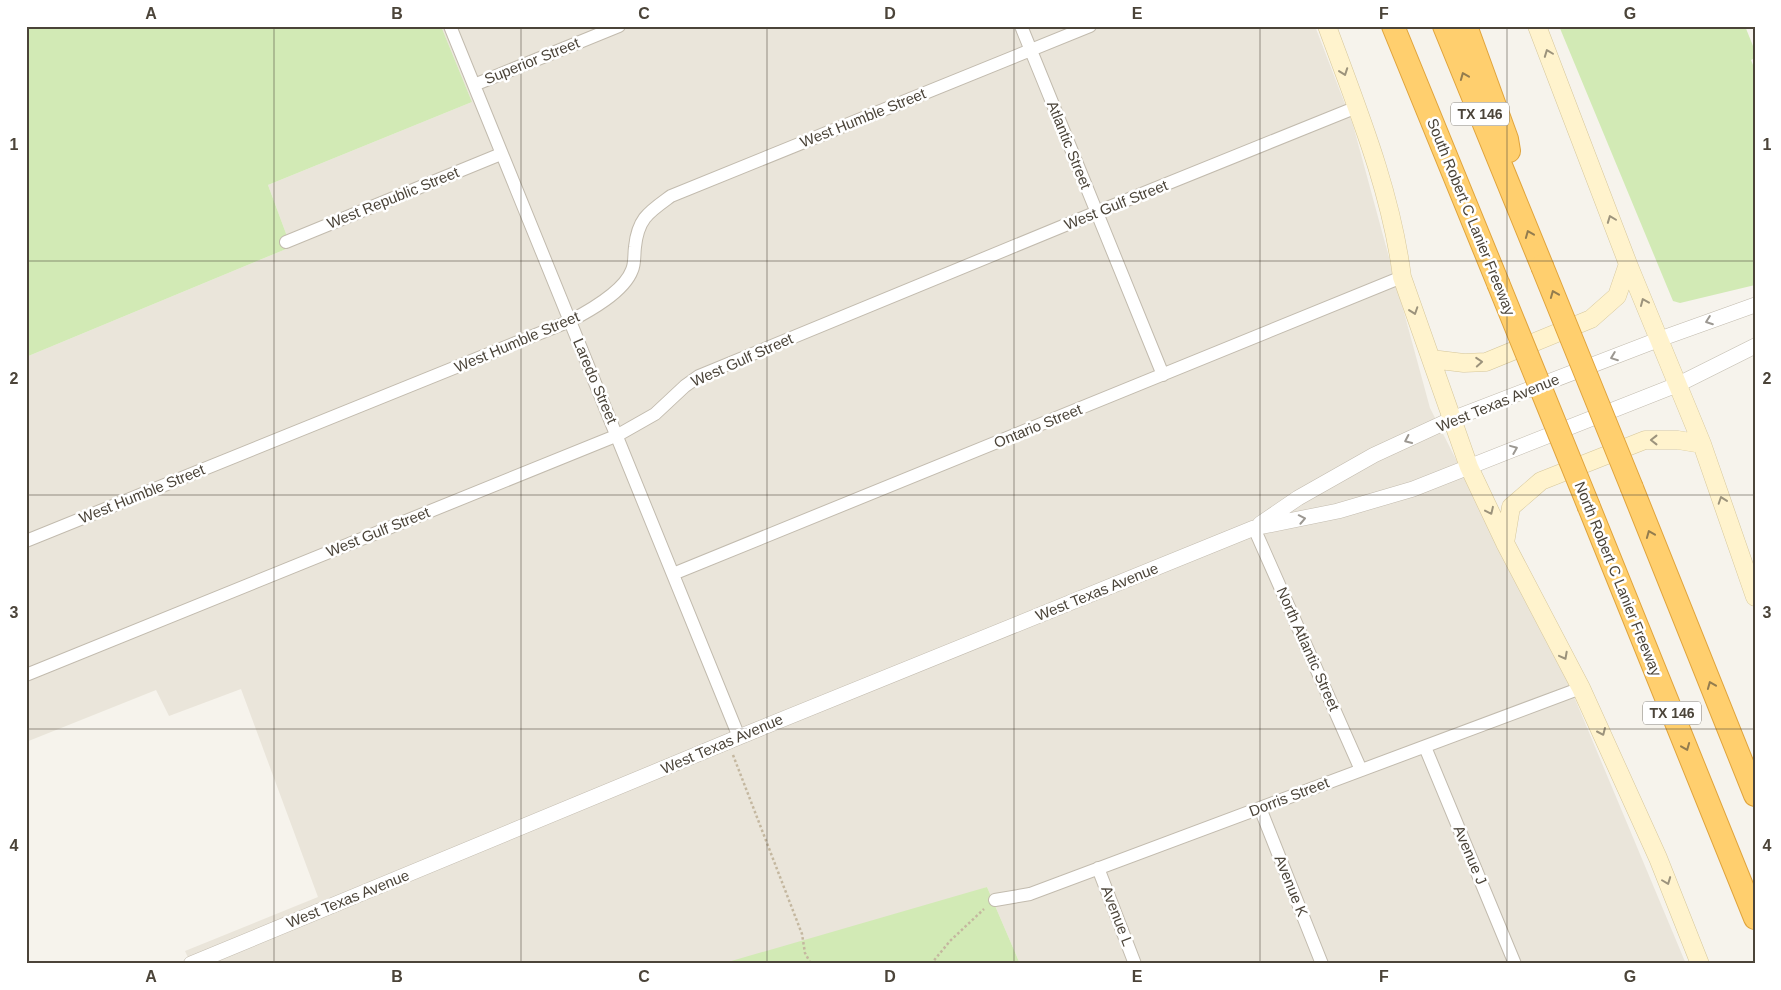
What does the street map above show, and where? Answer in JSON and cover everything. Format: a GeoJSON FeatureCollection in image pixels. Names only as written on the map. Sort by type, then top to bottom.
{"type":"FeatureCollection","features":[{"type":"Feature","properties":{"kind":"highway"},"geometry":{"type":"LineString","coordinates":[[1380,26],[1460,191]]}},
{"type":"Feature","properties":{"kind":"highway","name":"South Robert C Lanier Freeway"},"geometry":{"type":"LineString","coordinates":[[1393,26],[1548,408]]}},
{"type":"Feature","properties":{"kind":"highway","name":"TX 146"},"geometry":{"type":"LineString","coordinates":[[1444,26],[1755,795]]}},
{"type":"Feature","properties":{"kind":"highway"},"geometry":{"type":"LineString","coordinates":[[1466,26],[1507,140],[1516,202]]}},
{"type":"Feature","properties":{"kind":"highway","name":"North Robert C Lanier Freeway"},"geometry":{"type":"LineString","coordinates":[[1548,408],[1755,918]]}},
{"type":"Feature","properties":{"kind":"main road"},"geometry":{"type":"LineString","coordinates":[[1327,26],[1384,188],[1398,247],[1402,277],[1469,467],[1505,543],[1581,688],[1658,858],[1700,964]]}},
{"type":"Feature","properties":{"kind":"main road"},"geometry":{"type":"LineString","coordinates":[[1537,26],[1628,264],[1679,384],[1702,444],[1755,597]]}},
{"type":"Feature","properties":{"kind":"main road"},"geometry":{"type":"LineString","coordinates":[[1431,358],[1464,363],[1486,362],[1591,319],[1617,296],[1628,264]]}},
{"type":"Feature","properties":{"kind":"main road"},"geometry":{"type":"LineString","coordinates":[[1505,543],[1511,507],[1542,481],[1645,440],[1678,440],[1702,444]]}},
{"type":"Feature","properties":{"kind":"street","name":"Laredo Street"},"geometry":{"type":"LineString","coordinates":[[450,26],[674,574],[734,740]]}},
{"type":"Feature","properties":{"kind":"street","name":"Superior Street"},"geometry":{"type":"LineString","coordinates":[[474,85],[619,26]]}},
{"type":"Feature","properties":{"kind":"street","name":"Atlantic Street"},"geometry":{"type":"LineString","coordinates":[[1021,26],[1163,375]]}},
{"type":"Feature","properties":{"kind":"street","name":"West Humble Street"},"geometry":{"type":"LineString","coordinates":[[26,541],[570,321],[590,311],[622,284],[632,270],[636,238],[643,218],[671,196],[1090,26]]}},
{"type":"Feature","properties":{"kind":"street","name":"West Gulf Street"},"geometry":{"type":"LineString","coordinates":[[26,675],[618,436],[655,414],[685,386],[699,376],[1097,212],[1357,108]]}},
{"type":"Feature","properties":{"kind":"street","name":"West Republic Street"},"geometry":{"type":"LineString","coordinates":[[286,242],[501,154]]}},
{"type":"Feature","properties":{"kind":"street","name":"Ontario Street"},"geometry":{"type":"LineString","coordinates":[[674,574],[1402,277]]}},
{"type":"Feature","properties":{"kind":"street","name":"West Texas Avenue"},"geometry":{"type":"LineString","coordinates":[[1254,528],[1298,498],[1374,455],[1452,419],[1755,304]]}},
{"type":"Feature","properties":{"kind":"street","name":"West Texas Avenue"},"geometry":{"type":"LineString","coordinates":[[191,964],[1254,528],[1338,512],[1413,489],[1679,384],[1755,346]]}},
{"type":"Feature","properties":{"kind":"street","name":"North Atlantic Street"},"geometry":{"type":"LineString","coordinates":[[1254,528],[1362,770]]}},
{"type":"Feature","properties":{"kind":"street","name":"Dorris Street"},"geometry":{"type":"LineString","coordinates":[[995,900],[1030,894],[1581,688]]}},
{"type":"Feature","properties":{"kind":"street","name":"Avenue J"},"geometry":{"type":"LineString","coordinates":[[1425,747],[1515,964]]}},
{"type":"Feature","properties":{"kind":"street","name":"Avenue K"},"geometry":{"type":"LineString","coordinates":[[1260,808],[1322,964]]}},
{"type":"Feature","properties":{"kind":"street","name":"Avenue L"},"geometry":{"type":"LineString","coordinates":[[1098,868],[1136,964]]}},
{"type":"Feature","properties":{"kind":"path"},"geometry":{"type":"LineString","coordinates":[[734,740],[802,934],[805,953],[810,964]]}},
{"type":"Feature","properties":{"kind":"path"},"geometry":{"type":"LineString","coordinates":[[931,964],[950,941],[976,915],[995,900]]}},
{"type":"Feature","properties":{"kind":"shaded area"},"geometry":{"type":"Polygon","coordinates":[[[441,26],[1315,26],[1353,125],[1430,408],[1565,675],[1686,964],[1020,964],[987,887],[798,964],[191,964],[185,951],[318,897],[241,689],[169,716],[156,690],[26,742],[26,357],[291,247],[268,185],[472,102],[441,26]]]}},
{"type":"Feature","properties":{"kind":"green space"},"geometry":{"type":"Polygon","coordinates":[[[26,26],[441,26],[472,102],[268,185],[291,247],[26,357],[26,26]]]}},
{"type":"Feature","properties":{"kind":"green space"},"geometry":{"type":"Polygon","coordinates":[[[1559,26],[1745,26],[1755,51],[1755,58],[1751,60],[1755,70],[1755,285],[1680,303],[1673,301],[1559,26]]]}},
{"type":"Feature","properties":{"kind":"green space"},"geometry":{"type":"Polygon","coordinates":[[[987,887],[1020,964],[721,964],[987,887]]]}}]}
